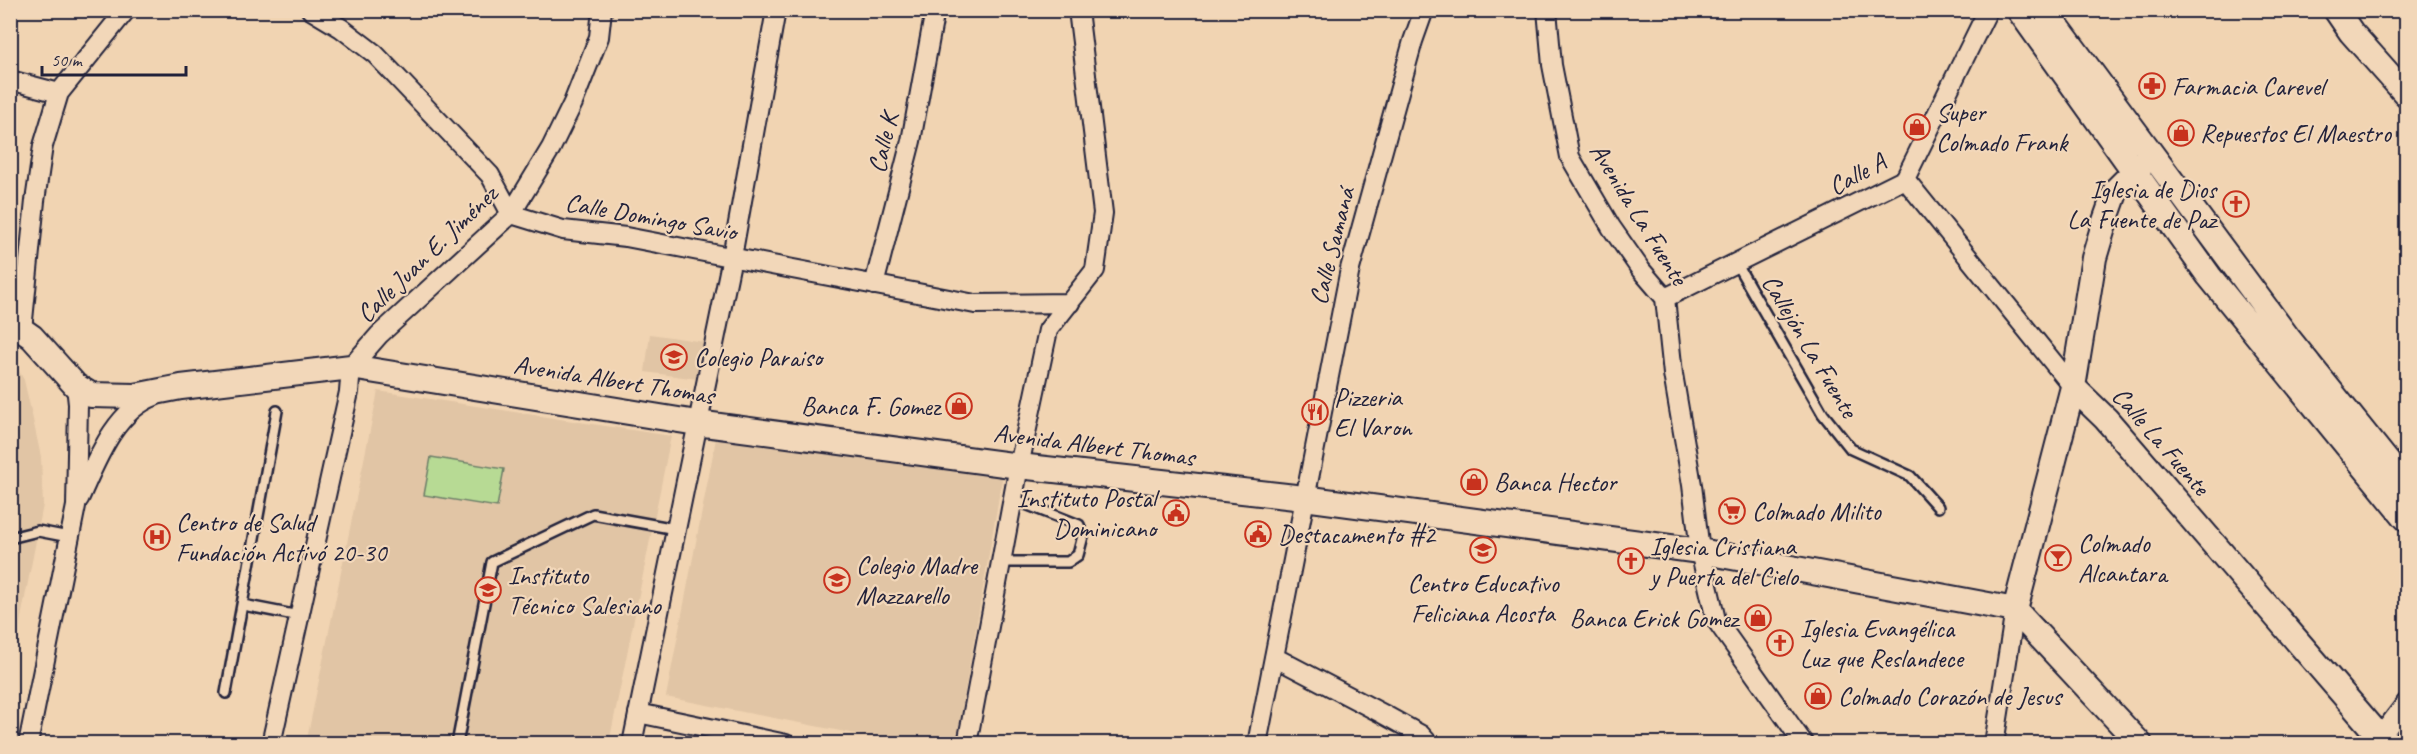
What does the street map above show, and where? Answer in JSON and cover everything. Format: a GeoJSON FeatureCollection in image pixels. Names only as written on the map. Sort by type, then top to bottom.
{"type":"FeatureCollection","features":[{"type":"Feature","properties":{"kind":"main road"},"geometry":{"type":"LineString","coordinates":[[2019,10],[2406,485]]}},
{"type":"Feature","properties":{"kind":"main road"},"geometry":{"type":"LineString","coordinates":[[2045,10],[2143,163],[2209,276],[2406,518]]}},
{"type":"Feature","properties":{"kind":"main road"},"geometry":{"type":"LineString","coordinates":[[2336,10],[2351,32],[2406,94]]}},
{"type":"Feature","properties":{"kind":"main road"},"geometry":{"type":"LineString","coordinates":[[2140,744],[2016,610],[2073,387],[2094,258],[2116,190],[2143,163]]}},
{"type":"Feature","properties":{"kind":"main road","name":"Avenida Albert Thomas"},"geometry":{"type":"LineString","coordinates":[[16,329],[42,347],[76,386],[91,395],[135,396],[181,387],[351,367],[697,423],[1019,466],[1304,498],[1700,551],[2016,610]]}},
{"type":"Feature","properties":{"kind":"main road","name":"Calle La Fuente"},"geometry":{"type":"LineString","coordinates":[[2073,387],[2106,419],[2378,741]]}},
{"type":"Feature","properties":{"kind":"street"},"geometry":{"type":"LineString","coordinates":[[16,329],[43,146],[59,93],[126,10]]}},
{"type":"Feature","properties":{"kind":"street"},"geometry":{"type":"LineString","coordinates":[[311,10],[341,28],[375,54],[490,175],[511,214]]}},
{"type":"Feature","properties":{"kind":"street","name":"Calle Juan E. Jiménez"},"geometry":{"type":"LineString","coordinates":[[351,367],[379,335],[511,214],[551,148],[573,103],[599,37],[602,10]]}},
{"type":"Feature","properties":{"kind":"street"},"geometry":{"type":"LineString","coordinates":[[632,744],[732,257],[776,10]]}},
{"type":"Feature","properties":{"kind":"street","name":"Calle K"},"geometry":{"type":"LineString","coordinates":[[874,285],[911,141],[935,10]]}},
{"type":"Feature","properties":{"kind":"street"},"geometry":{"type":"LineString","coordinates":[[967,744],[1019,466],[1048,330],[1095,270],[1103,213],[1078,10]]}},
{"type":"Feature","properties":{"kind":"street","name":"Calle Samaná"},"geometry":{"type":"LineString","coordinates":[[1257,744],[1350,268],[1413,41],[1424,10]]}},
{"type":"Feature","properties":{"kind":"street","name":"Avenida La Fuente"},"geometry":{"type":"LineString","coordinates":[[1547,10],[1552,64],[1570,157],[1611,227],[1641,270],[1665,298],[1672,374],[1692,485],[1700,551],[1716,620],[1804,744]]}},
{"type":"Feature","properties":{"kind":"street","name":"Calle A"},"geometry":{"type":"LineString","coordinates":[[1665,298],[1905,179],[1988,10]]}},
{"type":"Feature","properties":{"kind":"street"},"geometry":{"type":"LineString","coordinates":[[10,80],[59,93]]}},
{"type":"Feature","properties":{"kind":"street","name":"Calle La Fuente"},"geometry":{"type":"LineString","coordinates":[[1905,179],[2073,387]]}},
{"type":"Feature","properties":{"kind":"street","name":"Calle Domingo Savio"},"geometry":{"type":"LineString","coordinates":[[511,214],[563,230],[626,237],[975,304],[1070,303]]}},
{"type":"Feature","properties":{"kind":"street"},"geometry":{"type":"LineString","coordinates":[[271,744],[349,392],[351,367]]}},
{"type":"Feature","properties":{"kind":"street"},"geometry":{"type":"LineString","coordinates":[[28,744],[76,506],[78,404],[76,386]]}},
{"type":"Feature","properties":{"kind":"street"},"geometry":{"type":"LineString","coordinates":[[76,506],[109,438],[127,416],[143,401],[181,387]]}},
{"type":"Feature","properties":{"kind":"street"},"geometry":{"type":"LineString","coordinates":[[1994,744],[2016,610]]}},
{"type":"Feature","properties":{"kind":"street"},"geometry":{"type":"LineString","coordinates":[[1274,657],[1393,719],[1421,735],[1429,744]]}},
{"type":"Feature","properties":{"kind":"street"},"geometry":{"type":"LineString","coordinates":[[2378,741],[2406,703]]}},
{"type":"Feature","properties":{"kind":"street"},"geometry":{"type":"LineString","coordinates":[[638,713],[786,744]]}},
{"type":"Feature","properties":{"kind":"lane","name":"Callejón La Fuente"},"geometry":{"type":"LineString","coordinates":[[1736,263],[1823,414],[1851,449],[1910,476],[1938,507]]}},
{"type":"Feature","properties":{"kind":"lane"},"geometry":{"type":"LineString","coordinates":[[226,693],[277,411]]}},
{"type":"Feature","properties":{"kind":"lane"},"geometry":{"type":"LineString","coordinates":[[1001,562],[1068,562],[1078,555],[1083,536],[1078,525],[1013,499]]}},
{"type":"Feature","properties":{"kind":"lane"},"geometry":{"type":"LineString","coordinates":[[457,744],[492,562],[593,514],[675,529]]}},
{"type":"Feature","properties":{"kind":"lane"},"geometry":{"type":"LineString","coordinates":[[10,538],[38,531],[69,537]]}},
{"type":"Feature","properties":{"kind":"lane"},"geometry":{"type":"LineString","coordinates":[[243,605],[299,616]]}},
{"type":"Feature","properties":{"kind":"shaded area","name":"Colegio Paraiso"},"geometry":{"type":"Polygon","coordinates":[[[650,334],[704,342],[698,379],[645,372],[650,334]]]}},
{"type":"Feature","properties":{"kind":"shaded area"},"geometry":{"type":"Polygon","coordinates":[[[11,356],[24,380],[32,415],[41,457],[43,505],[11,669],[11,356]]]}},
{"type":"Feature","properties":{"kind":"shaded area","name":"Instituto Técnico Salesiano"},"geometry":{"type":"Polygon","coordinates":[[[378,391],[671,436],[609,743],[306,744],[378,391]]]}},
{"type":"Feature","properties":{"kind":"shaded area","name":"Colegio Madre Mazzarello"},"geometry":{"type":"Polygon","coordinates":[[[720,418],[1005,462],[956,743],[902,743],[666,697],[720,418]]]}},
{"type":"Feature","properties":{"kind":"green space"},"geometry":{"type":"Polygon","coordinates":[[[431,457],[504,469],[497,507],[424,495],[431,457]]]}},
{"type":"Feature","properties":{"kind":"place","name":"Farmacia Carevel"},"geometry":{"type":"Point","coordinates":[2152,86]}},
{"type":"Feature","properties":{"kind":"place","name":"Super Colmado Frank"},"geometry":{"type":"Point","coordinates":[1917,127]}},
{"type":"Feature","properties":{"kind":"place","name":"Repuestos El Maestro"},"geometry":{"type":"Point","coordinates":[2181,133]}},
{"type":"Feature","properties":{"kind":"place","name":"Iglesia de Dios La Fuente de Paz"},"geometry":{"type":"Point","coordinates":[2236,204]}},
{"type":"Feature","properties":{"kind":"place","name":"Colegio Paraiso"},"geometry":{"type":"Point","coordinates":[674,357]}},
{"type":"Feature","properties":{"kind":"place","name":"Banca F. Gomez"},"geometry":{"type":"Point","coordinates":[959,406]}},
{"type":"Feature","properties":{"kind":"place","name":"Pizzeria El Varon"},"geometry":{"type":"Point","coordinates":[1315,412]}},
{"type":"Feature","properties":{"kind":"place","name":"Banca Hector"},"geometry":{"type":"Point","coordinates":[1474,482]}},
{"type":"Feature","properties":{"kind":"place","name":"Colmado Milito"},"geometry":{"type":"Point","coordinates":[1732,511]}},
{"type":"Feature","properties":{"kind":"place","name":"Instituto Postal Dominicano"},"geometry":{"type":"Point","coordinates":[1176,513]}},
{"type":"Feature","properties":{"kind":"place","name":"Destacamento #2"},"geometry":{"type":"Point","coordinates":[1258,534]}},
{"type":"Feature","properties":{"kind":"place","name":"Centro de Salud Fundación Activó 20-30"},"geometry":{"type":"Point","coordinates":[157,537]}},
{"type":"Feature","properties":{"kind":"place","name":"Centro Educativo Feliciana Acosta"},"geometry":{"type":"Point","coordinates":[1483,550]}},
{"type":"Feature","properties":{"kind":"place","name":"Colmado Alcantara"},"geometry":{"type":"Point","coordinates":[2058,558]}},
{"type":"Feature","properties":{"kind":"place","name":"Iglesia Cristiana y Puerta del Cielo"},"geometry":{"type":"Point","coordinates":[1631,561]}},
{"type":"Feature","properties":{"kind":"place","name":"Colegio Madre Mazzarello"},"geometry":{"type":"Point","coordinates":[837,580]}},
{"type":"Feature","properties":{"kind":"place","name":"Instituto Técnico Salesiano"},"geometry":{"type":"Point","coordinates":[488,590]}},
{"type":"Feature","properties":{"kind":"place","name":"Banca Erick Gomez"},"geometry":{"type":"Point","coordinates":[1758,618]}},
{"type":"Feature","properties":{"kind":"place","name":"Iglesia Evangélica Luz que Reslandece"},"geometry":{"type":"Point","coordinates":[1780,643]}},
{"type":"Feature","properties":{"kind":"place","name":"Colmado Corazón de Jesus"},"geometry":{"type":"Point","coordinates":[1818,696]}}]}
